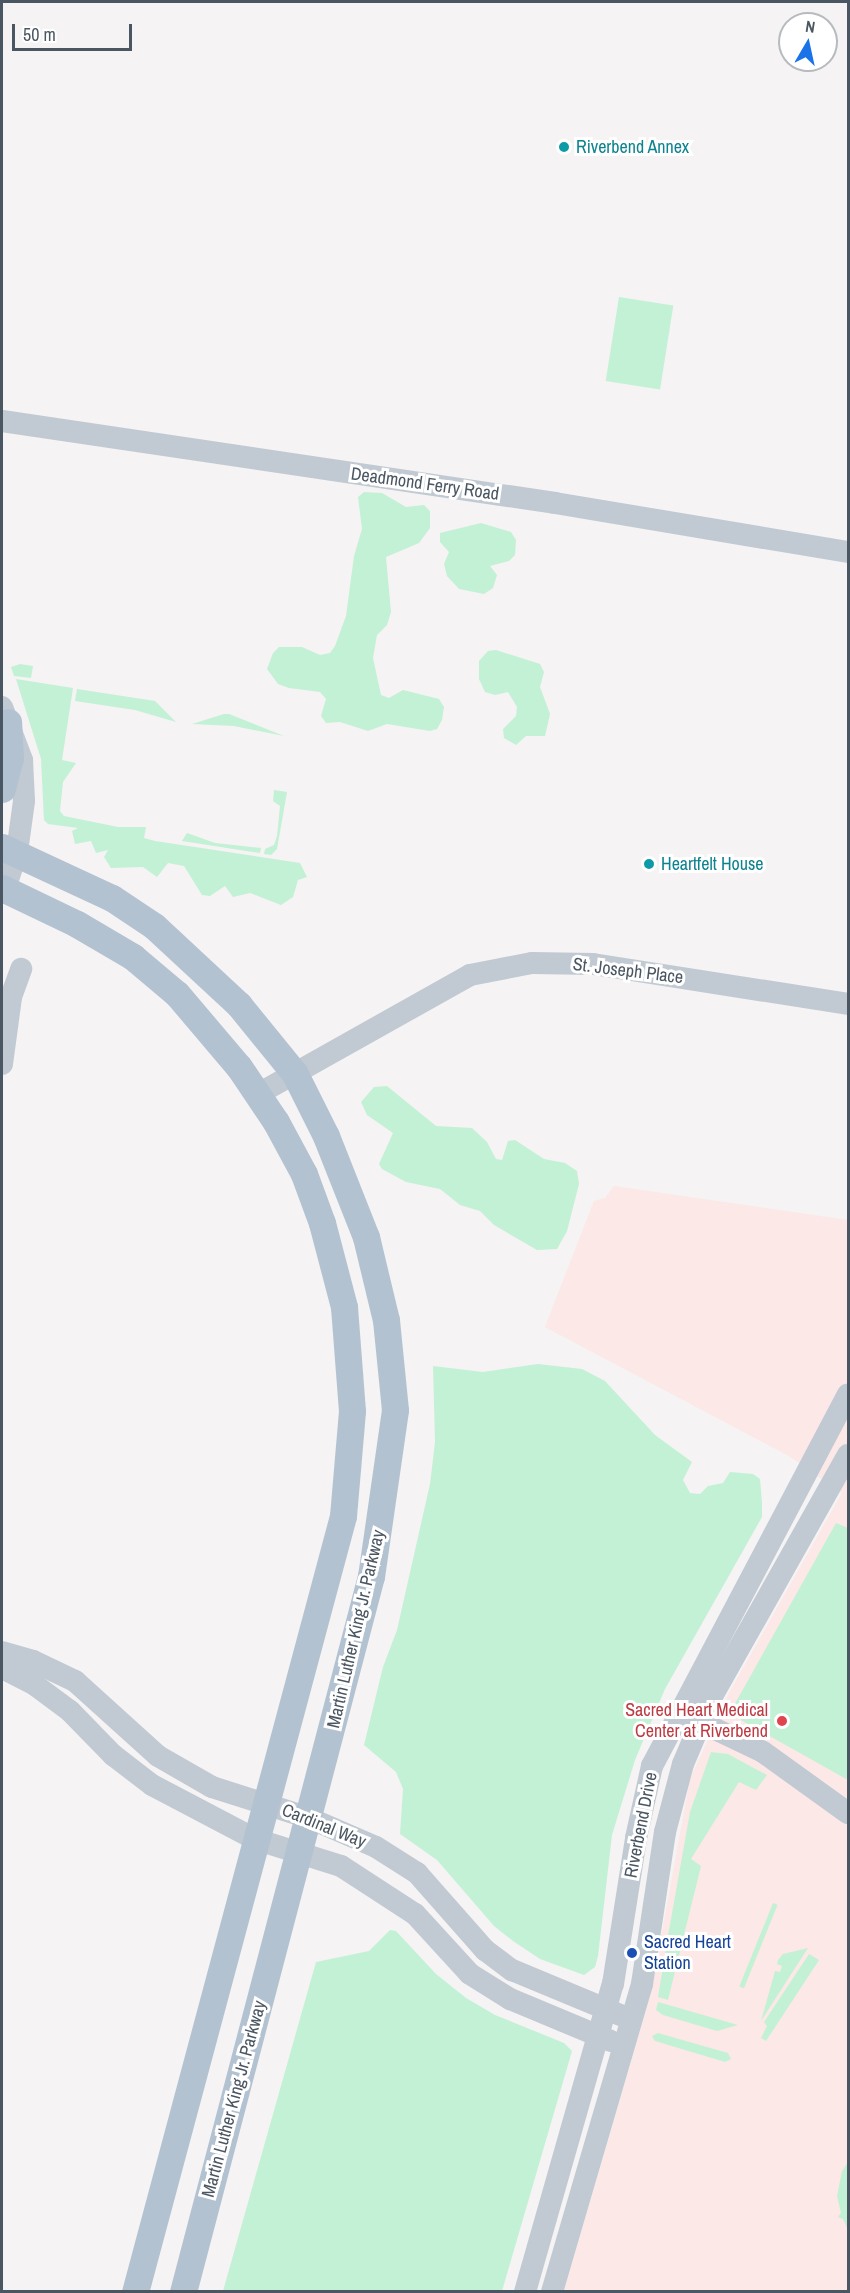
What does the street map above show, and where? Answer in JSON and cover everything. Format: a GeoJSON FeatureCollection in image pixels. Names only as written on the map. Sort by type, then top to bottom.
{"type":"FeatureCollection","features":[{"type":"Feature","properties":{"kind":"main road"},"geometry":{"type":"LineString","coordinates":[[2,789],[10,758],[5,714]]}},
{"type":"Feature","properties":{"kind":"main road","name":"Martin Luther King Jr. Parkway"},"geometry":{"type":"LineString","coordinates":[[9,850],[112,898],[154,926],[239,1005],[295,1074],[327,1136],[366,1237],[386,1320],[395,1410],[371,1576],[183,2292]]}},
{"type":"Feature","properties":{"kind":"main road"},"geometry":{"type":"LineString","coordinates":[[3,889],[77,924],[133,957],[177,994],[258,1094],[304,1174],[322,1223],[344,1307],[352,1411],[343,1516],[264,1803],[135,2292]]}},
{"type":"Feature","properties":{"kind":"street","name":"Deadmond Ferry Road"},"geometry":{"type":"LineString","coordinates":[[2,421],[555,504],[849,552]]}},
{"type":"Feature","properties":{"kind":"street"},"geometry":{"type":"LineString","coordinates":[[3,889],[9,850],[24,801],[22,760],[5,714]]}},
{"type":"Feature","properties":{"kind":"street","name":"St. Joseph Place"},"geometry":{"type":"LineString","coordinates":[[258,1094],[421,999],[470,975],[532,963],[593,964],[849,1004]]}},
{"type":"Feature","properties":{"kind":"street"},"geometry":{"type":"LineString","coordinates":[[2,1053],[11,997],[21,969]]}},
{"type":"Feature","properties":{"kind":"street","name":"Riverbend Drive"},"geometry":{"type":"LineString","coordinates":[[525,2292],[606,2009],[652,1766],[678,1711],[849,1394]]}},
{"type":"Feature","properties":{"kind":"street","name":"Riverbend Drive"},"geometry":{"type":"LineString","coordinates":[[552,2292],[633,2019],[665,1833],[683,1764],[711,1698],[849,1455]]}},
{"type":"Feature","properties":{"kind":"street","name":"Cardinal Way"},"geometry":{"type":"LineString","coordinates":[[2,1652],[33,1660],[75,1681],[158,1756],[212,1787],[309,1818],[376,1847],[417,1873],[485,1950],[512,1970],[633,2019]]}},
{"type":"Feature","properties":{"kind":"street","name":"Cardinal Way"},"geometry":{"type":"LineString","coordinates":[[2,1668],[35,1685],[70,1710],[112,1755],[152,1785],[255,1839],[341,1866],[405,1908],[471,1974],[510,1999],[626,2047]]}},
{"type":"Feature","properties":{"kind":"street"},"geometry":{"type":"LineString","coordinates":[[678,1711],[763,1752],[849,1813]]}},
{"type":"Feature","properties":{"kind":"shaded area","name":"Sacred Heart Medical Center at Riverbend"},"geometry":{"type":"Polygon","coordinates":[[[614,1186],[848,1220],[848,2291],[564,2291],[650,1997],[690,1779],[730,1691],[842,1493],[789,1456],[545,1327],[594,1201],[605,1198],[614,1186]]]}},
{"type":"Feature","properties":{"kind":"green space"},"geometry":{"type":"Polygon","coordinates":[[[619,297],[673,306],[660,390],[606,381],[619,297]]]}},
{"type":"Feature","properties":{"kind":"green space"},"geometry":{"type":"Polygon","coordinates":[[[364,492],[382,493],[406,507],[424,505],[430,511],[430,528],[419,543],[386,557],[391,612],[387,625],[377,635],[373,658],[381,695],[389,698],[403,690],[439,699],[444,707],[442,720],[437,729],[430,731],[387,724],[368,731],[340,722],[326,723],[321,716],[326,699],[320,692],[289,688],[278,684],[267,669],[273,653],[279,647],[302,647],[320,655],[330,653],[335,646],[346,616],[354,556],[362,529],[358,497],[364,492]]]}},
{"type":"Feature","properties":{"kind":"green space"},"geometry":{"type":"Polygon","coordinates":[[[481,523],[511,532],[516,540],[515,555],[509,561],[490,566],[497,575],[493,588],[484,594],[459,589],[447,576],[444,564],[449,552],[440,542],[440,533],[481,523]]]}},
{"type":"Feature","properties":{"kind":"green space"},"geometry":{"type":"Polygon","coordinates":[[[496,650],[540,664],[544,672],[540,687],[550,714],[545,736],[526,736],[516,745],[504,738],[503,729],[516,716],[517,707],[508,692],[495,695],[485,692],[479,679],[479,661],[488,651],[496,650]]]}},
{"type":"Feature","properties":{"kind":"green space"},"geometry":{"type":"Polygon","coordinates":[[[20,664],[33,666],[31,678],[14,676],[11,667],[20,664]]]}},
{"type":"Feature","properties":{"kind":"green space"},"geometry":{"type":"Polygon","coordinates":[[[16,679],[73,688],[62,760],[76,763],[63,782],[60,811],[64,816],[118,827],[146,827],[144,838],[155,841],[300,863],[307,877],[298,880],[293,897],[281,905],[250,893],[233,897],[225,886],[210,896],[202,895],[184,866],[168,863],[157,877],[143,867],[111,868],[104,857],[108,850],[96,853],[91,841],[75,844],[72,831],[78,828],[48,824],[44,820],[41,759],[16,679]]]}},
{"type":"Feature","properties":{"kind":"green space"},"geometry":{"type":"Polygon","coordinates":[[[77,689],[155,701],[176,722],[135,710],[75,701],[77,689]]]}},
{"type":"Feature","properties":{"kind":"green space"},"geometry":{"type":"Polygon","coordinates":[[[224,714],[284,736],[234,726],[192,724],[224,714]]]}},
{"type":"Feature","properties":{"kind":"green space"},"geometry":{"type":"Polygon","coordinates":[[[274,790],[287,792],[277,849],[271,855],[264,854],[265,849],[274,845],[277,836],[280,806],[273,801],[274,790]]]}},
{"type":"Feature","properties":{"kind":"green space"},"geometry":{"type":"Polygon","coordinates":[[[187,833],[215,843],[261,848],[260,853],[182,841],[187,833]]]}},
{"type":"Feature","properties":{"kind":"green space"},"geometry":{"type":"Polygon","coordinates":[[[387,1086],[436,1126],[472,1128],[487,1142],[496,1159],[502,1160],[508,1141],[515,1140],[544,1159],[565,1163],[577,1171],[579,1184],[567,1231],[557,1249],[537,1250],[494,1225],[480,1211],[460,1205],[440,1189],[406,1182],[382,1169],[379,1164],[393,1133],[367,1115],[361,1102],[374,1087],[387,1086]]]}},
{"type":"Feature","properties":{"kind":"green space"},"geometry":{"type":"Polygon","coordinates":[[[538,1364],[582,1369],[605,1381],[655,1435],[692,1462],[683,1480],[690,1493],[700,1494],[708,1486],[723,1483],[730,1472],[753,1474],[760,1479],[762,1503],[762,1517],[665,1689],[635,1760],[612,1835],[598,1956],[595,1967],[584,1975],[540,1959],[513,1941],[494,1926],[437,1860],[400,1834],[403,1789],[396,1772],[364,1745],[383,1667],[397,1630],[430,1484],[435,1442],[433,1366],[483,1372],[538,1364]]]}},
{"type":"Feature","properties":{"kind":"green space"},"geometry":{"type":"Polygon","coordinates":[[[836,1523],[848,1528],[848,1780],[741,1720],[732,1709],[836,1523]]]}},
{"type":"Feature","properties":{"kind":"green space"},"geometry":{"type":"Polygon","coordinates":[[[711,1752],[728,1754],[767,1775],[756,1790],[739,1782],[691,1859],[701,1866],[668,2000],[658,1997],[668,1936],[690,1812],[711,1752]]]}},
{"type":"Feature","properties":{"kind":"green space"},"geometry":{"type":"Polygon","coordinates":[[[773,1903],[778,1905],[744,1988],[739,1986],[773,1903]]]}},
{"type":"Feature","properties":{"kind":"green space"},"geometry":{"type":"Polygon","coordinates":[[[390,1930],[396,1931],[436,1974],[466,1998],[495,2015],[564,2043],[572,2051],[502,2291],[223,2291],[316,1962],[369,1951],[390,1930]]]}},
{"type":"Feature","properties":{"kind":"green space"},"geometry":{"type":"Polygon","coordinates":[[[808,1948],[761,2021],[775,1971],[780,1972],[782,1966],[777,1964],[778,1960],[783,1954],[808,1948]]]}},
{"type":"Feature","properties":{"kind":"green space"},"geometry":{"type":"Polygon","coordinates":[[[809,1954],[819,1960],[766,2041],[761,2038],[767,2026],[764,2022],[809,1954]]]}},
{"type":"Feature","properties":{"kind":"green space"},"geometry":{"type":"Polygon","coordinates":[[[658,2002],[738,2025],[717,2031],[663,2015],[656,2010],[658,2002]]]}},
{"type":"Feature","properties":{"kind":"green space"},"geometry":{"type":"Polygon","coordinates":[[[658,2033],[728,2053],[731,2059],[725,2062],[655,2041],[652,2036],[658,2033]]]}},
{"type":"Feature","properties":{"kind":"green space"},"geometry":{"type":"Polygon","coordinates":[[[848,2162],[848,2230],[843,2219],[838,2217],[841,2213],[837,2196],[842,2171],[848,2162]]]}},
{"type":"Feature","properties":{"kind":"place","name":"Riverbend Annex"},"geometry":{"type":"Point","coordinates":[564,147]}},
{"type":"Feature","properties":{"kind":"place","name":"Heartfelt House"},"geometry":{"type":"Point","coordinates":[649,864]}},
{"type":"Feature","properties":{"kind":"place","name":"Sacred Heart Medical Center at Riverbend"},"geometry":{"type":"Point","coordinates":[782,1721]}},
{"type":"Feature","properties":{"kind":"place","name":"Sacred Heart Station"},"geometry":{"type":"Point","coordinates":[632,1953]}}]}
